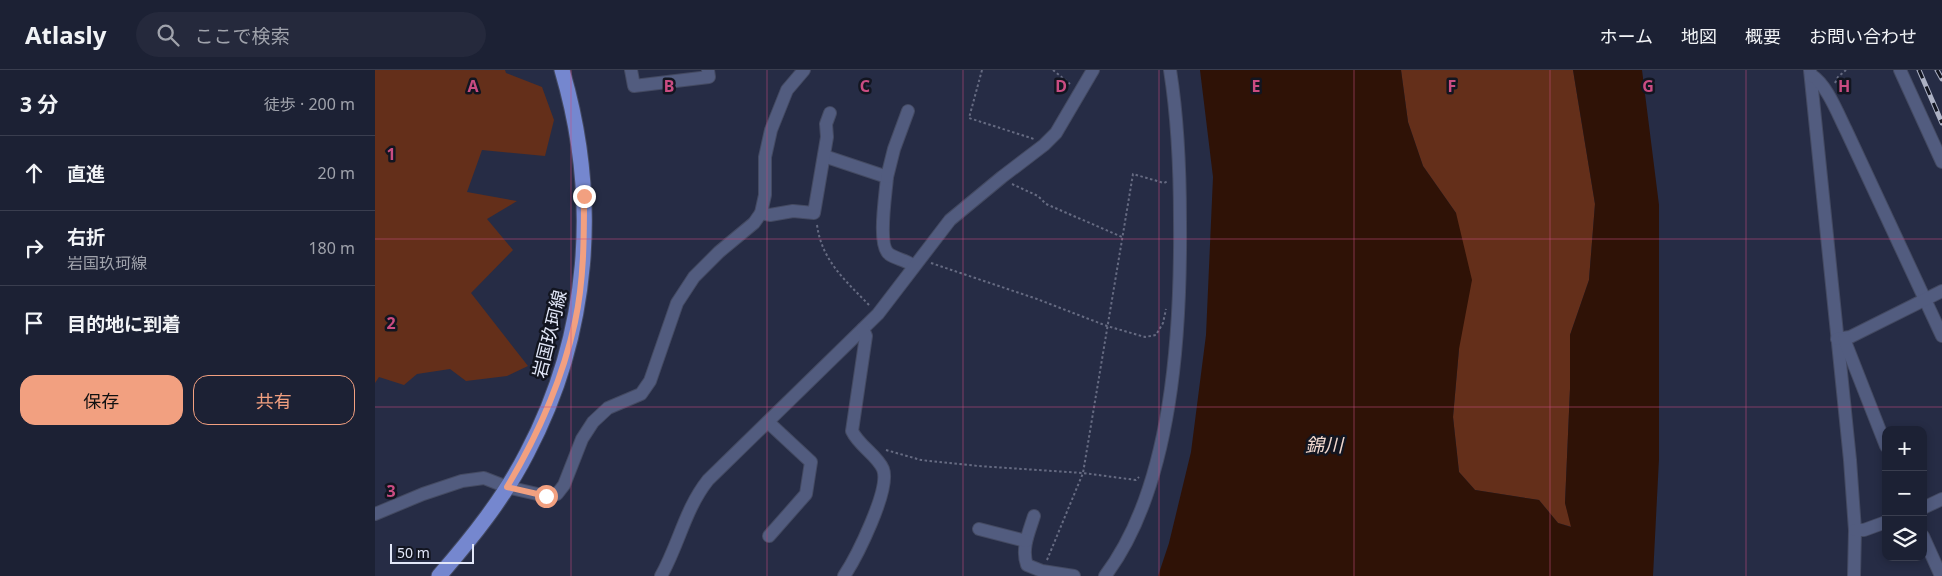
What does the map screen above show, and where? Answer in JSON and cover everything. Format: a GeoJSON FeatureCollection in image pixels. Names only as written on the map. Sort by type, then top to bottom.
{"type":"FeatureCollection","features":[{"type":"Feature","properties":{"kind":"main road","name":"岩国玖珂線"},"geometry":{"type":"LineString","coordinates":[[439,576],[484,521],[527,453],[551,400],[571,336],[581,282],[584,205],[580,150],[572,104],[561,70]]}},
{"type":"Feature","properties":{"kind":"street"},"geometry":{"type":"LineString","coordinates":[[631,70],[634,86],[709,77],[708,70]]}},
{"type":"Feature","properties":{"kind":"street"},"geometry":{"type":"LineString","coordinates":[[375,514],[423,494],[462,481],[484,478],[507,487],[546,496],[557,494],[564,485],[582,439],[593,422],[608,408],[641,394],[650,381],[677,303],[694,278],[719,252],[754,224],[761,213],[765,196],[765,157],[771,130],[787,90],[804,70]]}},
{"type":"Feature","properties":{"kind":"street"},"geometry":{"type":"LineString","coordinates":[[661,576],[697,495],[708,480],[877,314],[949,220],[1044,145],[1056,133],[1093,70]]}},
{"type":"Feature","properties":{"kind":"street"},"geometry":{"type":"LineString","coordinates":[[1105,576],[1113,567],[1136,522],[1149,491],[1161,448],[1169,398],[1179,301],[1180,186],[1174,95],[1170,70]]}},
{"type":"Feature","properties":{"kind":"street"},"geometry":{"type":"LineString","coordinates":[[1900,70],[1942,162]]}},
{"type":"Feature","properties":{"kind":"street"},"geometry":{"type":"LineString","coordinates":[[1811,72],[1817,78],[1835,108],[1942,336]]}},
{"type":"Feature","properties":{"kind":"street"},"geometry":{"type":"LineString","coordinates":[[1811,72],[1840,339],[1855,530],[1855,576]]}},
{"type":"Feature","properties":{"kind":"street"},"geometry":{"type":"LineString","coordinates":[[908,111],[894,149],[887,177],[883,238],[885,249],[889,254],[917,262]]}},
{"type":"Feature","properties":{"kind":"street"},"geometry":{"type":"LineString","coordinates":[[761,213],[770,215],[793,212],[814,213],[830,113]]}},
{"type":"Feature","properties":{"kind":"street"},"geometry":{"type":"LineString","coordinates":[[823,156],[887,177]]}},
{"type":"Feature","properties":{"kind":"street"},"geometry":{"type":"LineString","coordinates":[[1840,339],[1942,291]]}},
{"type":"Feature","properties":{"kind":"street"},"geometry":{"type":"LineString","coordinates":[[844,576],[877,508],[884,484],[884,472],[879,463],[857,440],[852,431],[866,336],[863,329]]}},
{"type":"Feature","properties":{"kind":"street"},"geometry":{"type":"LineString","coordinates":[[1840,339],[1882,437]]}},
{"type":"Feature","properties":{"kind":"street"},"geometry":{"type":"LineString","coordinates":[[769,422],[811,462],[806,494],[769,536]]}},
{"type":"Feature","properties":{"kind":"street"},"geometry":{"type":"LineString","coordinates":[[1927,506],[1942,500]]}},
{"type":"Feature","properties":{"kind":"street"},"geometry":{"type":"LineString","coordinates":[[1034,516],[1026,541],[1025,559],[1027,565],[1042,571],[1074,576]]}},
{"type":"Feature","properties":{"kind":"street"},"geometry":{"type":"LineString","coordinates":[[1855,530],[1864,530],[1882,523]]}},
{"type":"Feature","properties":{"kind":"street"},"geometry":{"type":"LineString","coordinates":[[979,529],[1026,541]]}},
{"type":"Feature","properties":{"kind":"street"},"geometry":{"type":"LineString","coordinates":[[1927,545],[1941,576]]}},
{"type":"Feature","properties":{"kind":"path"},"geometry":{"type":"LineString","coordinates":[[982,70],[969,118],[1038,140],[1044,145]]}},
{"type":"Feature","properties":{"kind":"path"},"geometry":{"type":"LineString","coordinates":[[1053,70],[1079,92]]}},
{"type":"Feature","properties":{"kind":"path"},"geometry":{"type":"LineString","coordinates":[[1042,571],[1083,473],[1133,174],[1164,184],[1172,177]]}},
{"type":"Feature","properties":{"kind":"path"},"geometry":{"type":"LineString","coordinates":[[1002,177],[1038,196],[1046,204],[1121,237]]}},
{"type":"Feature","properties":{"kind":"path"},"geometry":{"type":"LineString","coordinates":[[814,213],[823,250],[832,267],[877,314]]}},
{"type":"Feature","properties":{"kind":"path"},"geometry":{"type":"LineString","coordinates":[[917,262],[1037,299],[1107,326],[1145,337],[1156,335],[1163,323],[1166,306],[1171,301],[1179,301]]}},
{"type":"Feature","properties":{"kind":"path"},"geometry":{"type":"LineString","coordinates":[[864,448],[889,450],[921,460],[979,466],[1083,473],[1137,480],[1140,474]]}},
{"type":"Feature","properties":{"kind":"shaded area"},"geometry":{"type":"Polygon","coordinates":[[[375,70],[505,70],[506,73],[542,87],[554,120],[545,156],[482,150],[467,192],[517,201],[487,219],[513,250],[471,293],[528,366],[507,376],[466,381],[450,369],[417,374],[404,385],[379,377],[375,383],[375,70]]]}},
{"type":"Feature","properties":{"kind":"shaded area"},"geometry":{"type":"Polygon","coordinates":[[[1401,70],[1573,70],[1595,204],[1589,280],[1570,335],[1570,389],[1565,503],[1572,527],[1558,523],[1539,500],[1475,490],[1459,472],[1453,417],[1459,349],[1456,213],[1423,166],[1408,122],[1401,70]]]}},
{"type":"Feature","properties":{"kind":"water","name":"錦川"},"geometry":{"type":"Polygon","coordinates":[[[1200,70],[1401,70],[1408,122],[1423,166],[1456,213],[1472,280],[1459,349],[1453,417],[1459,472],[1475,490],[1539,500],[1558,523],[1571,527],[1565,503],[1570,389],[1570,335],[1589,280],[1595,204],[1573,70],[1642,70],[1659,205],[1659,459],[1653,576],[1158,576],[1169,543],[1191,452],[1206,335],[1213,177],[1200,70]]]}},
{"type":"Feature","properties":{"kind":"railway"},"geometry":{"type":"LineString","coordinates":[[1919,70],[1942,123]]}},
{"type":"Feature","properties":{"kind":"railway"},"geometry":{"type":"LineString","coordinates":[[1937,70],[1942,79]]}},
{"type":"Feature","properties":{"kind":"route"},"geometry":{"type":"LineString","coordinates":[[546,496],[507,487],[527,453],[551,400],[567,353],[581,282],[584,243],[584,196]]}}]}
